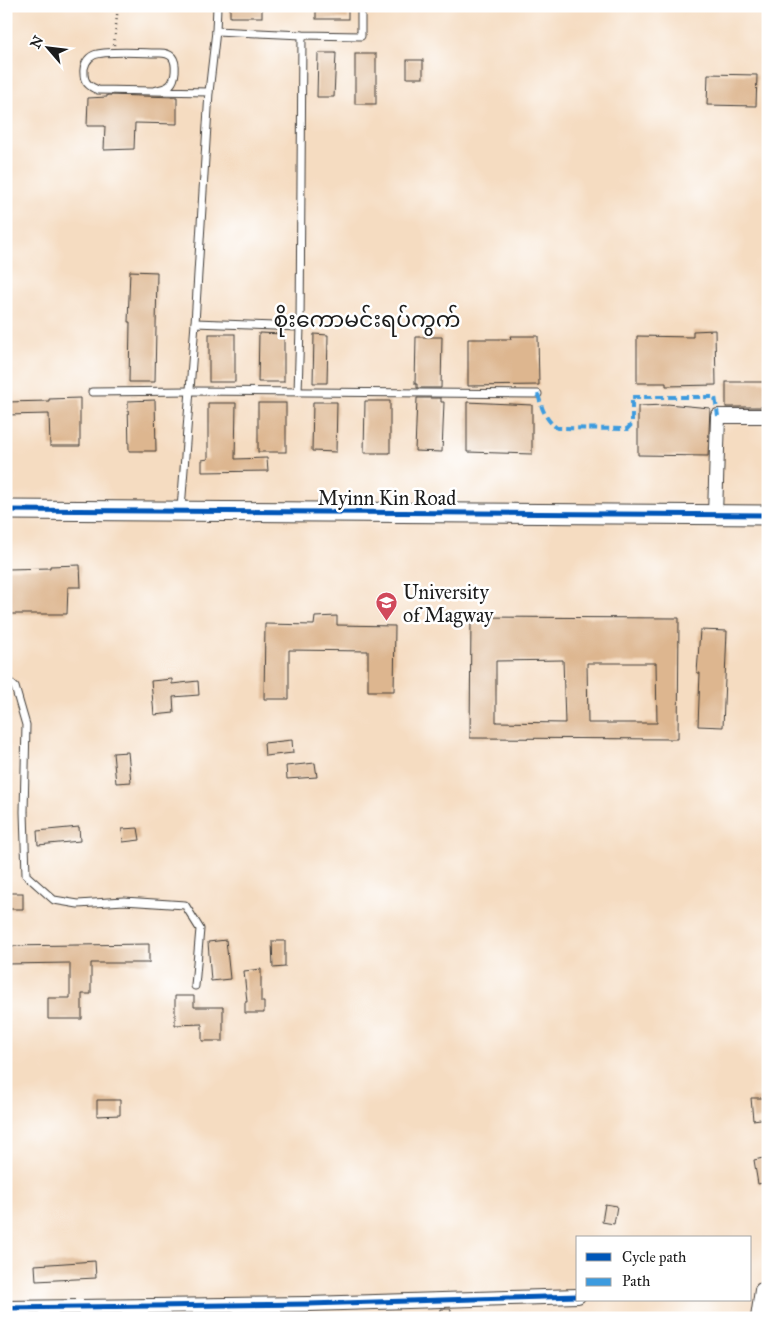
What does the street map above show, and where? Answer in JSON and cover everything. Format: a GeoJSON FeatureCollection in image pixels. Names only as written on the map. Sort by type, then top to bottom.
{"type":"FeatureCollection","features":[{"type":"Feature","properties":{"kind":"street"},"geometry":{"type":"LineString","coordinates":[[715,515],[718,416],[768,416]]}},
{"type":"Feature","properties":{"kind":"street","name":"Myinn Kin Road"},"geometry":{"type":"LineString","coordinates":[[6,510],[768,515]]}},
{"type":"Feature","properties":{"kind":"street"},"geometry":{"type":"LineString","coordinates":[[758,1318],[760,1290]]}},
{"type":"Feature","properties":{"kind":"street"},"geometry":{"type":"LineString","coordinates":[[6,1308],[28,1313],[576,1296]]}},
{"type":"Feature","properties":{"kind":"street"},"geometry":{"type":"LineString","coordinates":[[305,1318],[309,1304]]}},
{"type":"Feature","properties":{"kind":"lane"},"geometry":{"type":"LineString","coordinates":[[181,511],[209,92],[216,32],[216,6]]}},
{"type":"Feature","properties":{"kind":"lane"},"geometry":{"type":"LineString","coordinates":[[216,32],[361,36],[361,6]]}},
{"type":"Feature","properties":{"kind":"lane"},"geometry":{"type":"LineString","coordinates":[[298,392],[302,35]]}},
{"type":"Feature","properties":{"kind":"lane"},"geometry":{"type":"LineString","coordinates":[[154,91],[170,85],[174,80],[175,64],[168,54],[100,53],[89,58],[85,66],[84,75],[86,82],[91,88],[98,90],[209,92]]}},
{"type":"Feature","properties":{"kind":"lane"},"geometry":{"type":"LineString","coordinates":[[195,323],[300,327]]}},
{"type":"Feature","properties":{"kind":"lane"},"geometry":{"type":"LineString","coordinates":[[92,392],[190,390],[538,394]]}},
{"type":"Feature","properties":{"kind":"lane"},"geometry":{"type":"LineString","coordinates":[[6,679],[15,687],[26,726],[24,812],[26,875],[54,900],[78,904],[124,900],[185,905],[200,930],[195,986]]}},
{"type":"Feature","properties":{"kind":"path"},"geometry":{"type":"LineString","coordinates":[[113,52],[118,6]]}},
{"type":"Feature","properties":{"kind":"building"},"geometry":{"type":"Polygon","coordinates":[[[230,6],[262,6],[262,17],[230,17],[230,6]]]}},
{"type":"Feature","properties":{"kind":"building"},"geometry":{"type":"Polygon","coordinates":[[[316,6],[348,6],[348,19],[316,19],[316,6]]]}},
{"type":"Feature","properties":{"kind":"building"},"geometry":{"type":"Polygon","coordinates":[[[318,53],[336,53],[334,97],[317,97],[318,53]]]}},
{"type":"Feature","properties":{"kind":"building"},"geometry":{"type":"Polygon","coordinates":[[[355,54],[376,54],[376,104],[355,104],[355,54]]]}},
{"type":"Feature","properties":{"kind":"building"},"geometry":{"type":"Polygon","coordinates":[[[407,60],[423,60],[423,78],[407,78],[407,60]]]}},
{"type":"Feature","properties":{"kind":"building"},"geometry":{"type":"Polygon","coordinates":[[[708,74],[757,75],[756,106],[707,105],[708,74]]]}},
{"type":"Feature","properties":{"kind":"building"},"geometry":{"type":"Polygon","coordinates":[[[107,95],[177,97],[177,124],[135,123],[134,149],[104,150],[105,126],[87,126],[88,98],[107,97],[107,95]]]}},
{"type":"Feature","properties":{"kind":"building"},"geometry":{"type":"Polygon","coordinates":[[[130,271],[157,272],[155,382],[129,382],[130,322],[128,322],[130,271]]]}},
{"type":"Feature","properties":{"kind":"building"},"geometry":{"type":"Polygon","coordinates":[[[715,330],[716,385],[666,386],[666,383],[637,383],[637,336],[693,337],[693,331],[715,330]]]}},
{"type":"Feature","properties":{"kind":"building"},"geometry":{"type":"Polygon","coordinates":[[[259,333],[284,334],[284,382],[258,382],[259,333]]]}},
{"type":"Feature","properties":{"kind":"building"},"geometry":{"type":"Polygon","coordinates":[[[209,334],[235,334],[235,382],[209,382],[209,334]]]}},
{"type":"Feature","properties":{"kind":"building"},"geometry":{"type":"Polygon","coordinates":[[[314,334],[328,335],[327,383],[313,383],[314,334]]]}},
{"type":"Feature","properties":{"kind":"building"},"geometry":{"type":"Polygon","coordinates":[[[510,336],[538,336],[539,385],[468,386],[468,339],[511,339],[510,336]]]}},
{"type":"Feature","properties":{"kind":"building"},"geometry":{"type":"Polygon","coordinates":[[[416,337],[442,337],[441,388],[417,388],[417,384],[415,384],[416,337]]]}},
{"type":"Feature","properties":{"kind":"building"},"geometry":{"type":"Polygon","coordinates":[[[726,382],[768,382],[768,407],[726,407],[726,382]]]}},
{"type":"Feature","properties":{"kind":"building"},"geometry":{"type":"Polygon","coordinates":[[[80,398],[80,446],[50,446],[49,414],[6,415],[6,402],[80,398]]]}},
{"type":"Feature","properties":{"kind":"building"},"geometry":{"type":"Polygon","coordinates":[[[417,398],[441,398],[441,402],[444,402],[442,452],[415,451],[417,398]]]}},
{"type":"Feature","properties":{"kind":"building"},"geometry":{"type":"Polygon","coordinates":[[[155,400],[156,451],[129,451],[128,401],[155,400]]]}},
{"type":"Feature","properties":{"kind":"building"},"geometry":{"type":"Polygon","coordinates":[[[365,401],[390,401],[390,453],[364,453],[365,401]]]}},
{"type":"Feature","properties":{"kind":"building"},"geometry":{"type":"Polygon","coordinates":[[[313,402],[337,402],[336,452],[312,451],[313,402]]]}},
{"type":"Feature","properties":{"kind":"building"},"geometry":{"type":"Polygon","coordinates":[[[467,402],[532,405],[532,454],[467,452],[467,402]]]}},
{"type":"Feature","properties":{"kind":"building"},"geometry":{"type":"Polygon","coordinates":[[[208,403],[236,403],[235,459],[267,458],[268,471],[202,472],[202,460],[208,459],[208,403]]]}},
{"type":"Feature","properties":{"kind":"building"},"geometry":{"type":"Polygon","coordinates":[[[258,403],[286,403],[286,452],[258,452],[258,403]]]}},
{"type":"Feature","properties":{"kind":"building"},"geometry":{"type":"Polygon","coordinates":[[[667,404],[710,408],[708,456],[638,455],[638,406],[667,404]]]}},
{"type":"Feature","properties":{"kind":"building"},"geometry":{"type":"Polygon","coordinates":[[[80,565],[81,587],[68,587],[67,614],[6,614],[6,599],[9,599],[8,569],[80,565]]]}},
{"type":"Feature","properties":{"kind":"building"},"geometry":{"type":"Polygon","coordinates":[[[337,616],[337,625],[395,626],[394,691],[368,691],[368,651],[289,650],[289,699],[264,699],[265,624],[314,625],[315,617],[337,616]]]}},
{"type":"Feature","properties":{"kind":"building"},"geometry":{"type":"Polygon","coordinates":[[[471,617],[679,618],[678,739],[470,738],[471,617]],[[563,660],[496,661],[496,722],[565,723],[563,660]],[[587,663],[588,723],[657,723],[656,663],[587,663]]]}},
{"type":"Feature","properties":{"kind":"building"},"geometry":{"type":"Polygon","coordinates":[[[700,630],[727,631],[723,727],[698,726],[700,673],[697,673],[700,630]]]}},
{"type":"Feature","properties":{"kind":"building"},"geometry":{"type":"Polygon","coordinates":[[[172,679],[172,684],[198,681],[199,695],[173,697],[174,713],[154,715],[151,681],[172,679]]]}},
{"type":"Feature","properties":{"kind":"building"},"geometry":{"type":"Polygon","coordinates":[[[292,740],[293,753],[265,756],[264,743],[292,740]]]}},
{"type":"Feature","properties":{"kind":"building"},"geometry":{"type":"Polygon","coordinates":[[[128,752],[131,782],[116,783],[113,753],[128,752]]]}},
{"type":"Feature","properties":{"kind":"building"},"geometry":{"type":"Polygon","coordinates":[[[315,763],[317,777],[287,779],[286,766],[315,763]]]}},
{"type":"Feature","properties":{"kind":"building"},"geometry":{"type":"Polygon","coordinates":[[[79,827],[80,841],[38,845],[37,831],[79,827]]]}},
{"type":"Feature","properties":{"kind":"building"},"geometry":{"type":"Polygon","coordinates":[[[138,828],[140,840],[123,842],[122,829],[138,828]]]}},
{"type":"Feature","properties":{"kind":"building"},"geometry":{"type":"Polygon","coordinates":[[[6,893],[23,893],[23,909],[6,909],[6,893]]]}},
{"type":"Feature","properties":{"kind":"building"},"geometry":{"type":"Polygon","coordinates":[[[226,940],[230,979],[211,981],[208,942],[226,940]]]}},
{"type":"Feature","properties":{"kind":"building"},"geometry":{"type":"Polygon","coordinates":[[[272,941],[285,941],[285,967],[273,968],[272,941]]]}},
{"type":"Feature","properties":{"kind":"building"},"geometry":{"type":"Polygon","coordinates":[[[149,944],[149,963],[91,963],[91,994],[82,994],[82,1019],[48,1019],[48,998],[70,998],[70,963],[6,964],[6,946],[149,944]]]}},
{"type":"Feature","properties":{"kind":"building"},"geometry":{"type":"Polygon","coordinates":[[[261,969],[261,1002],[264,1002],[264,1013],[245,1013],[245,1002],[247,1002],[244,971],[261,969]]]}},
{"type":"Feature","properties":{"kind":"building"},"geometry":{"type":"Polygon","coordinates":[[[175,996],[194,996],[194,1007],[223,1007],[223,1041],[202,1041],[202,1024],[175,1025],[175,996]]]}},
{"type":"Feature","properties":{"kind":"building"},"geometry":{"type":"Polygon","coordinates":[[[751,1098],[767,1098],[768,1118],[753,1120],[751,1098]]]}},
{"type":"Feature","properties":{"kind":"building"},"geometry":{"type":"Polygon","coordinates":[[[97,1100],[120,1100],[120,1115],[97,1116],[97,1100]]]}},
{"type":"Feature","properties":{"kind":"building"},"geometry":{"type":"Polygon","coordinates":[[[768,1157],[768,1182],[758,1184],[754,1160],[768,1157]]]}},
{"type":"Feature","properties":{"kind":"building"},"geometry":{"type":"Polygon","coordinates":[[[605,1204],[617,1206],[614,1224],[602,1222],[605,1204]]]}},
{"type":"Feature","properties":{"kind":"building"},"geometry":{"type":"Polygon","coordinates":[[[95,1261],[96,1278],[36,1281],[35,1265],[95,1261]]]}},
{"type":"Feature","properties":{"kind":"building"},"geometry":{"type":"Polygon","coordinates":[[[441,1309],[451,1309],[450,1318],[440,1318],[441,1309]]]}},
{"type":"Feature","properties":{"kind":"marked path"},"geometry":{"type":"LineString","coordinates":[[538,394],[544,413],[557,428],[627,429],[632,424],[632,397],[715,397],[718,416]]}},
{"type":"Feature","properties":{"kind":"cycle path"},"geometry":{"type":"LineString","coordinates":[[6,510],[768,515]]}},
{"type":"Feature","properties":{"kind":"cycle path"},"geometry":{"type":"LineString","coordinates":[[6,1308],[309,1304],[576,1296]]}},
{"type":"Feature","properties":{"kind":"place","name":"University of Magway"},"geometry":{"type":"Point","coordinates":[387,622]}},
{"type":"Feature","properties":{"kind":"district","name":"စိုးကောမင်းရပ်ကွက်"},"geometry":{"type":"Point","coordinates":[367,319]}}]}
